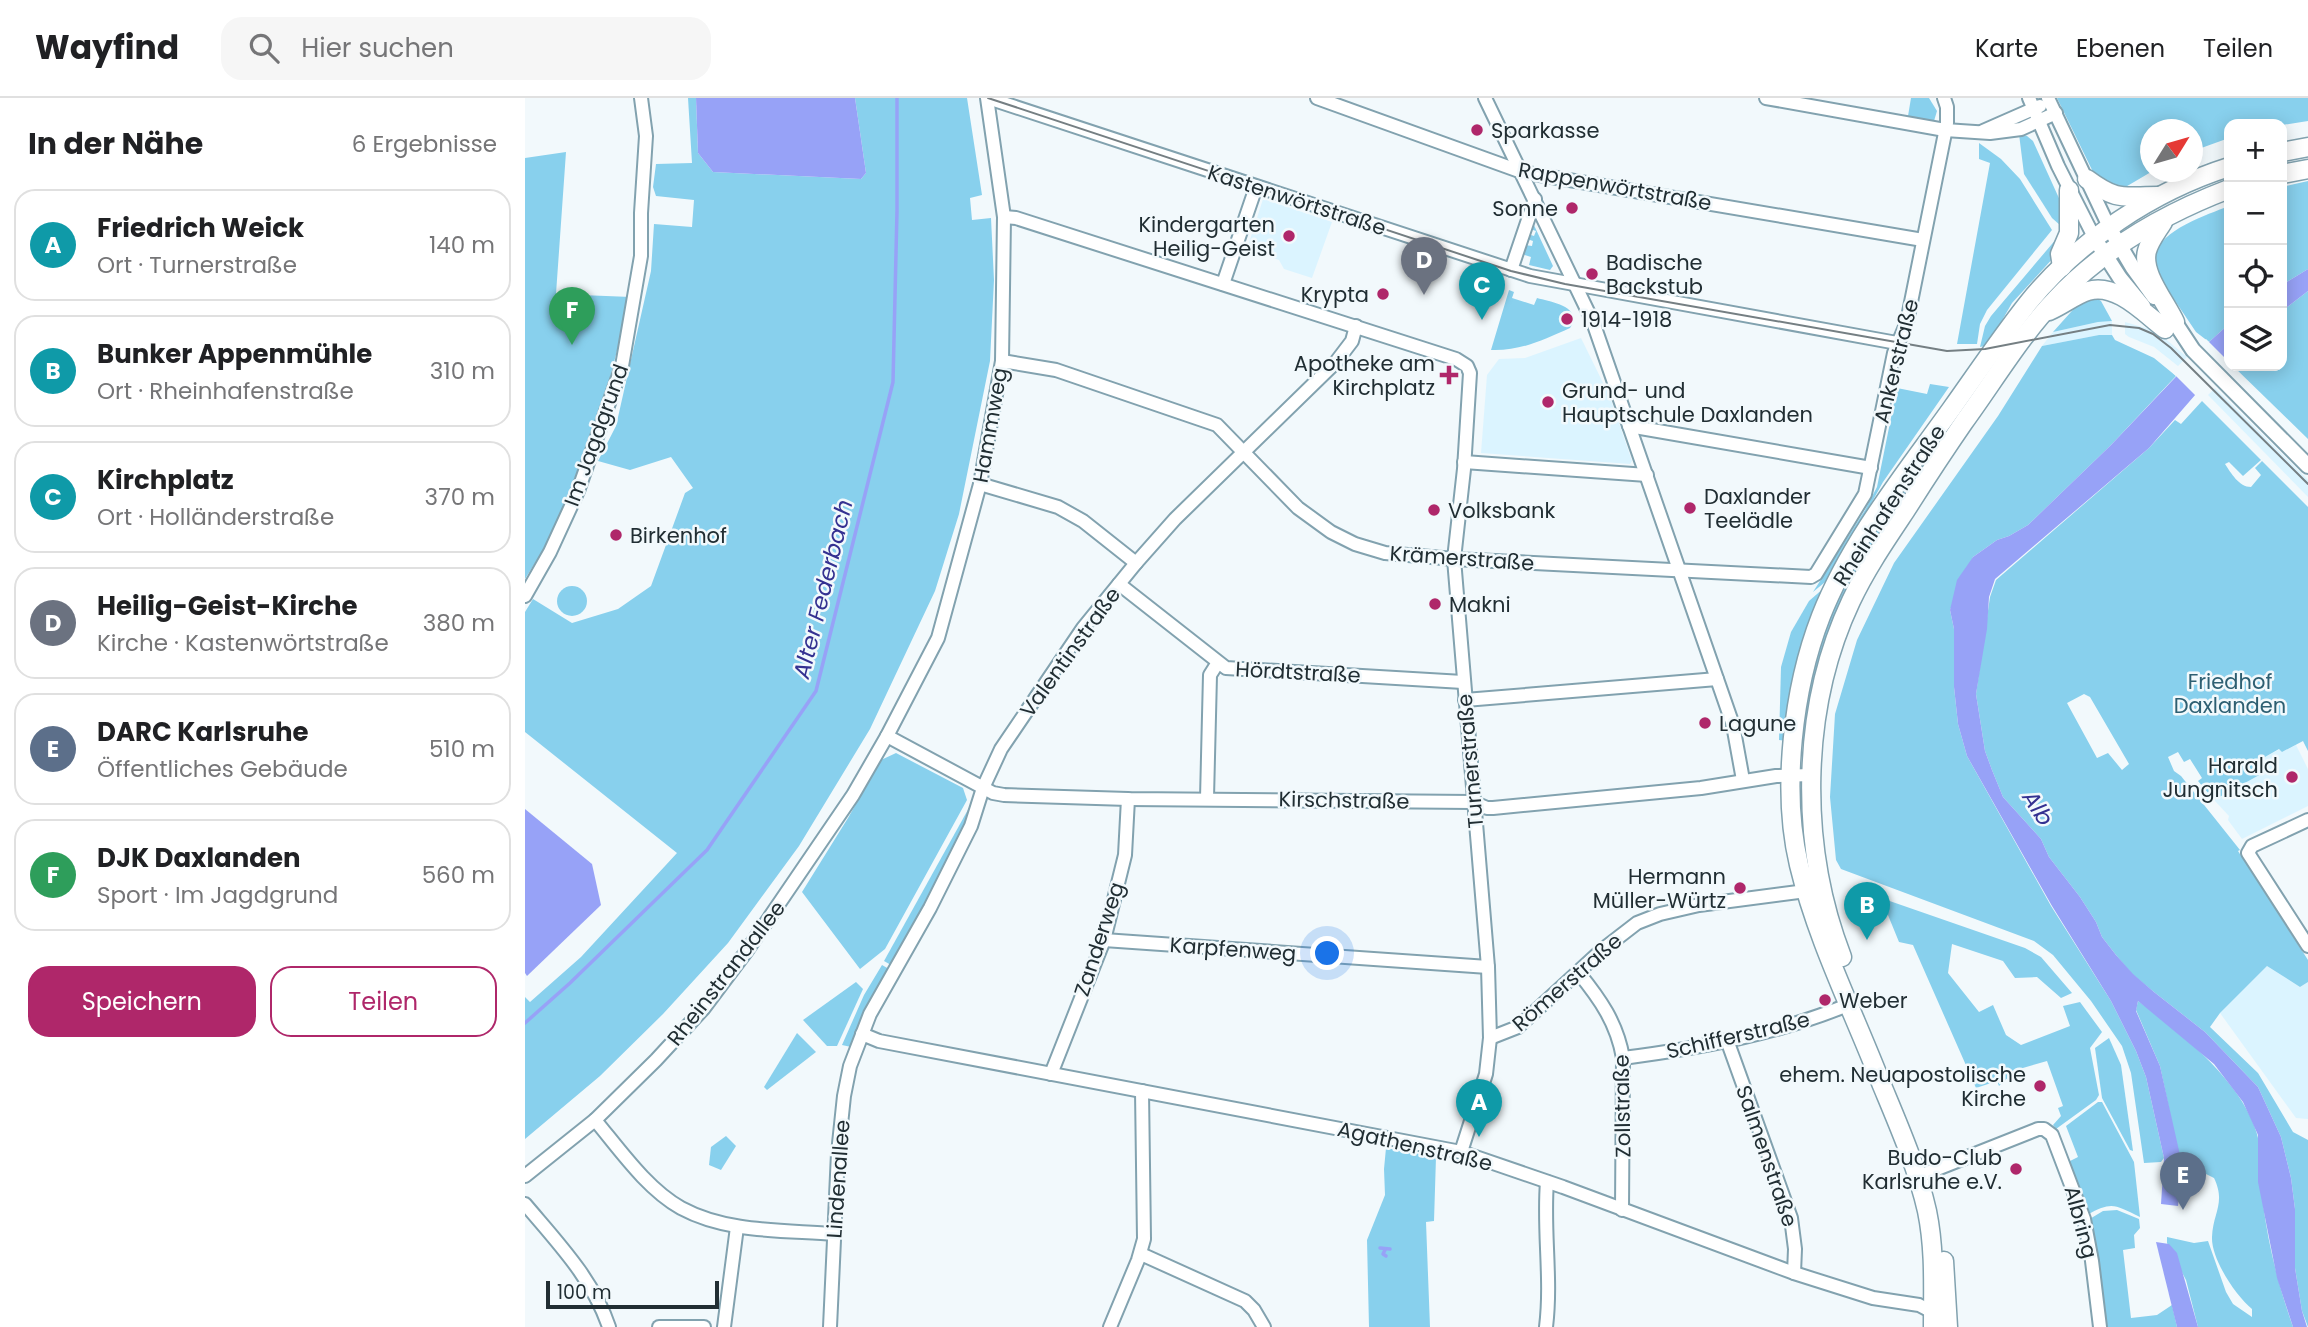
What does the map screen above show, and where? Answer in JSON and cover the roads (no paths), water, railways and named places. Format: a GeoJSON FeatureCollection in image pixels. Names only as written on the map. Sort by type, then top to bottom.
{"type":"FeatureCollection","features":[{"type":"Feature","properties":{"kind":"main road"},"geometry":{"type":"LineString","coordinates":[[2287,151],[2308,147]]}},
{"type":"Feature","properties":{"kind":"main road","name":"Rheinhafenstraße"},"geometry":{"type":"LineString","coordinates":[[1941,1322],[1926,1209],[1901,1131],[1806,891],[1798,862],[1793,823],[1792,775],[1796,717],[1806,664],[1821,616],[1873,521],[2029,302],[2062,267],[2095,239],[2162,196],[2224,169]]}},
{"type":"Feature","properties":{"kind":"main road"},"geometry":{"type":"LineString","coordinates":[[2287,173],[2308,169]]}},
{"type":"Feature","properties":{"kind":"main road"},"geometry":{"type":"LineString","coordinates":[[2087,179],[2120,198],[2162,196]]}},
{"type":"Feature","properties":{"kind":"main road"},"geometry":{"type":"LineString","coordinates":[[2062,267],[2060,254],[2069,233],[2069,190]]}},
{"type":"Feature","properties":{"kind":"main road","name":"Rheinhafenstraße"},"geometry":{"type":"LineString","coordinates":[[1941,1322],[1941,1225],[1927,1173],[1839,948],[1825,903],[1814,831],[1811,775],[1821,691],[1835,640],[1870,564],[1952,439],[2045,312],[2073,282],[2112,251],[2165,219],[2224,191]]}},
{"type":"Feature","properties":{"kind":"main road"},"geometry":{"type":"LineString","coordinates":[[2165,219],[2151,239],[2145,261],[2170,326]]}},
{"type":"Feature","properties":{"kind":"main road"},"geometry":{"type":"LineString","coordinates":[[2045,312],[2062,306],[2084,292],[2105,290],[2170,326]]}},
{"type":"Feature","properties":{"kind":"street","name":"Im Jagdgrund"},"geometry":{"type":"LineString","coordinates":[[525,596],[550,552],[578,491],[622,366],[641,256],[646,136],[641,98]]}},
{"type":"Feature","properties":{"kind":"street","name":"Kastenwörtstraße"},"geometry":{"type":"LineString","coordinates":[[988,98],[1511,270],[1577,286],[1897,343]]}},
{"type":"Feature","properties":{"kind":"street","name":"Hammweg"},"geometry":{"type":"LineString","coordinates":[[887,736],[938,638],[980,484],[1002,361],[1004,217],[988,98]]}},
{"type":"Feature","properties":{"kind":"street","name":"Rappenwörtstraße"},"geometry":{"type":"LineString","coordinates":[[1317,98],[1522,172],[1923,240]]}},
{"type":"Feature","properties":{"kind":"street"},"geometry":{"type":"LineString","coordinates":[[1485,98],[1593,323],[1717,680],[1736,739],[1743,780]]}},
{"type":"Feature","properties":{"kind":"street"},"geometry":{"type":"LineString","coordinates":[[1766,98],[1945,130],[1979,132],[2009,132],[2039,122],[2052,104]]}},
{"type":"Feature","properties":{"kind":"street","name":"Ankerstraße"},"geometry":{"type":"LineString","coordinates":[[1811,578],[1862,502],[1897,343],[1907,322],[1945,130],[1947,107],[1944,98]]}},
{"type":"Feature","properties":{"kind":"street"},"geometry":{"type":"LineString","coordinates":[[1979,132],[2031,103],[2052,104]]}},
{"type":"Feature","properties":{"kind":"street"},"geometry":{"type":"LineString","coordinates":[[2031,103],[2069,190],[2095,239],[2112,251]]}},
{"type":"Feature","properties":{"kind":"street"},"geometry":{"type":"LineString","coordinates":[[2052,104],[2110,229],[2112,251],[2137,299],[2170,326],[2181,344],[2193,350],[2308,466]]}},
{"type":"Feature","properties":{"kind":"street"},"geometry":{"type":"LineString","coordinates":[[1223,284],[1256,187]]}},
{"type":"Feature","properties":{"kind":"street"},"geometry":{"type":"LineString","coordinates":[[1511,270],[1535,199]]}},
{"type":"Feature","properties":{"kind":"street"},"geometry":{"type":"LineString","coordinates":[[1004,217],[1016,218],[1356,326]]}},
{"type":"Feature","properties":{"kind":"street","name":"Turnerstraße"},"geometry":{"type":"LineString","coordinates":[[1356,326],[1454,358],[1467,366],[1471,382],[1454,559],[1488,967],[1490,1038],[1486,1074],[1461,1152]]}},
{"type":"Feature","properties":{"kind":"street","name":"Valentinstraße"},"geometry":{"type":"LineString","coordinates":[[862,1034],[881,991],[930,908],[971,826],[996,759],[1083,628],[1175,519],[1347,350],[1356,326]]}},
{"type":"Feature","properties":{"kind":"street","name":"Krämerstraße"},"geometry":{"type":"LineString","coordinates":[[1002,361],[1056,370],[1220,427],[1298,508],[1319,525],[1343,538],[1385,553],[1811,578]]}},
{"type":"Feature","properties":{"kind":"street"},"geometry":{"type":"LineString","coordinates":[[1629,426],[1871,468]]}},
{"type":"Feature","properties":{"kind":"street"},"geometry":{"type":"LineString","coordinates":[[1464,462],[1647,475]]}},
{"type":"Feature","properties":{"kind":"street"},"geometry":{"type":"LineString","coordinates":[[980,484],[1058,507],[1083,521],[1136,563]]}},
{"type":"Feature","properties":{"kind":"street","name":"Hördtstraße"},"geometry":{"type":"LineString","coordinates":[[1119,584],[1217,664],[1226,668],[1463,682]]}},
{"type":"Feature","properties":{"kind":"street"},"geometry":{"type":"LineString","coordinates":[[1207,798],[1210,675],[1217,664]]}},
{"type":"Feature","properties":{"kind":"street"},"geometry":{"type":"LineString","coordinates":[[1465,700],[1717,680]]}},
{"type":"Feature","properties":{"kind":"street","name":"Kirschstraße"},"geometry":{"type":"LineString","coordinates":[[887,736],[983,788],[1004,795],[1128,799],[1473,802],[1493,808],[1811,775]]}},
{"type":"Feature","properties":{"kind":"street","name":"Rheinstrandallee"},"geometry":{"type":"LineString","coordinates":[[525,1176],[595,1120],[696,1016],[747,952],[853,795],[887,736]]}},
{"type":"Feature","properties":{"kind":"street","name":"Zanderweg"},"geometry":{"type":"LineString","coordinates":[[1051,1074],[1104,940],[1125,855],[1128,799]]}},
{"type":"Feature","properties":{"kind":"street"},"geometry":{"type":"LineString","coordinates":[[2308,820],[2252,846],[2248,853],[2308,946]]}},
{"type":"Feature","properties":{"kind":"street","name":"Römerstraße"},"geometry":{"type":"LineString","coordinates":[[1490,1038],[1518,1027],[1626,930],[1660,914],[1699,905],[1806,891]]}},
{"type":"Feature","properties":{"kind":"street","name":"Karpfenweg"},"geometry":{"type":"LineString","coordinates":[[1104,940],[1488,967]]}},
{"type":"Feature","properties":{"kind":"street","name":"Zollstraße"},"geometry":{"type":"LineString","coordinates":[[1578,972],[1608,1012],[1620,1040],[1623,1058],[1622,1210]]}},
{"type":"Feature","properties":{"kind":"street","name":"Schifferstraße"},"geometry":{"type":"LineString","coordinates":[[1623,1058],[1673,1052],[1803,1022],[1850,1004]]}},
{"type":"Feature","properties":{"kind":"street","name":"Agathenstraße"},"geometry":{"type":"LineString","coordinates":[[862,1034],[870,1039],[1461,1152],[1794,1273],[1873,1298],[1919,1305],[1941,1322]]}},
{"type":"Feature","properties":{"kind":"street","name":"Lindenallee"},"geometry":{"type":"LineString","coordinates":[[830,1327],[838,1153],[844,1096],[850,1066],[862,1034]]}},
{"type":"Feature","properties":{"kind":"street","name":"Salmenstraße"},"geometry":{"type":"LineString","coordinates":[[1727,1040],[1791,1218],[1795,1249],[1794,1273]]}},
{"type":"Feature","properties":{"kind":"street"},"geometry":{"type":"LineString","coordinates":[[1110,1327],[1141,1254],[1145,1232],[1142,1091]]}},
{"type":"Feature","properties":{"kind":"street"},"geometry":{"type":"LineString","coordinates":[[595,1120],[660,1192],[681,1208],[737,1227],[834,1234]]}},
{"type":"Feature","properties":{"kind":"street","name":"Albring"},"geometry":{"type":"LineString","coordinates":[[1927,1173],[2038,1129],[2052,1135],[2084,1219],[2094,1272],[2100,1327]]}},
{"type":"Feature","properties":{"kind":"street"},"geometry":{"type":"LineString","coordinates":[[1546,1327],[1547,1182]]}},
{"type":"Feature","properties":{"kind":"street"},"geometry":{"type":"LineString","coordinates":[[525,1204],[581,1272],[593,1290],[609,1327]]}},
{"type":"Feature","properties":{"kind":"street"},"geometry":{"type":"LineString","coordinates":[[724,1327],[737,1227]]}},
{"type":"Feature","properties":{"kind":"street"},"geometry":{"type":"LineString","coordinates":[[1141,1254],[1245,1301],[1264,1327]]}},
{"type":"Feature","properties":{"kind":"street"},"geometry":{"type":"LineString","coordinates":[[659,1327],[704,1327]]}},
{"type":"Feature","properties":{"kind":"water"},"geometry":{"type":"Polygon","coordinates":[[[696,98],[855,98],[866,173],[861,179],[713,172],[698,153],[696,98]]]}},
{"type":"Feature","properties":{"kind":"water"},"geometry":{"type":"Polygon","coordinates":[[[2308,269],[2308,291],[2287,307],[2287,282],[2308,269]]]}},
{"type":"Feature","properties":{"kind":"water"},"geometry":{"type":"Polygon","coordinates":[[[2224,328],[2224,362],[2149,448],[1995,579],[1989,597],[1987,629],[1976,694],[1985,751],[2003,797],[2041,839],[2049,857],[2096,922],[2102,937],[2133,974],[2205,1032],[2258,1087],[2281,1137],[2291,1178],[2295,1209],[2295,1268],[2307,1327],[2293,1327],[2277,1278],[2258,1182],[2258,1135],[2243,1102],[2214,1064],[2138,1001],[2136,1011],[2160,1066],[2182,1170],[2178,1206],[2161,1204],[2164,1158],[2146,1077],[2136,1051],[2111,1001],[2052,906],[1967,756],[1958,724],[1954,687],[1954,629],[1950,610],[1957,580],[1973,557],[1997,540],[2028,525],[2111,445],[2224,328]]]}},
{"type":"Feature","properties":{"kind":"water"},"geometry":{"type":"Polygon","coordinates":[[[525,809],[592,864],[601,905],[527,976],[525,973],[525,809]]]}},
{"type":"Feature","properties":{"kind":"water"},"geometry":{"type":"Polygon","coordinates":[[[2156,1242],[2169,1244],[2177,1253],[2198,1327],[2177,1327],[2156,1242]]]}},
{"type":"Feature","properties":{"kind":"waterway","name":"Alter Federbach"},"geometry":{"type":"LineString","coordinates":[[525,1023],[707,850],[816,691],[893,382],[897,98]]}},
{"type":"Feature","properties":{"kind":"waterway"},"geometry":{"type":"LineString","coordinates":[[1380,1248],[1390,1249]]}},
{"type":"Feature","properties":{"kind":"waterway"},"geometry":{"type":"LineString","coordinates":[[1385,1250],[1383,1254],[1386,1256]]}},
{"type":"Feature","properties":{"kind":"tram line"},"geometry":{"type":"LineString","coordinates":[[988,98],[1511,271],[1565,284],[1947,351],[1985,349],[2110,325],[2139,328],[2153,334],[2171,348],[2308,484]]}},
{"type":"Feature","properties":{"kind":"place","name":"Sparkasse"},"geometry":{"type":"Point","coordinates":[1477,130]}},
{"type":"Feature","properties":{"kind":"place","name":"Sonne"},"geometry":{"type":"Point","coordinates":[1572,208]}},
{"type":"Feature","properties":{"kind":"place","name":"Kindergarten Heilig-Geist"},"geometry":{"type":"Point","coordinates":[1289,236]}},
{"type":"Feature","properties":{"kind":"place","name":"Badische Backstub"},"geometry":{"type":"Point","coordinates":[1592,274]}},
{"type":"Feature","properties":{"kind":"place","name":"Krypta"},"geometry":{"type":"Point","coordinates":[1383,294]}},
{"type":"Feature","properties":{"kind":"place","name":"Heilig-Geist-Kirche"},"geometry":{"type":"Point","coordinates":[1424,295]}},
{"type":"Feature","properties":{"kind":"place","name":"1914-1918"},"geometry":{"type":"Point","coordinates":[1567,319]}},
{"type":"Feature","properties":{"kind":"place","name":"Kirchplatz"},"geometry":{"type":"Point","coordinates":[1482,320]}},
{"type":"Feature","properties":{"kind":"place","name":"DJK Daxlanden"},"geometry":{"type":"Point","coordinates":[572,345]}},
{"type":"Feature","properties":{"kind":"place","name":"Apotheke am Kirchplatz"},"geometry":{"type":"Point","coordinates":[1449,375]}},
{"type":"Feature","properties":{"kind":"place","name":"Grund- und Hauptschule Daxlanden"},"geometry":{"type":"Point","coordinates":[1548,402]}},
{"type":"Feature","properties":{"kind":"place","name":"Daxlander Teelädle"},"geometry":{"type":"Point","coordinates":[1690,508]}},
{"type":"Feature","properties":{"kind":"place","name":"Volksbank"},"geometry":{"type":"Point","coordinates":[1434,510]}},
{"type":"Feature","properties":{"kind":"place","name":"Birkenhof"},"geometry":{"type":"Point","coordinates":[616,535]}},
{"type":"Feature","properties":{"kind":"place","name":"Makni"},"geometry":{"type":"Point","coordinates":[1435,604]}},
{"type":"Feature","properties":{"kind":"place","name":"Lagune"},"geometry":{"type":"Point","coordinates":[1705,723]}},
{"type":"Feature","properties":{"kind":"place","name":"Harald Jungnitsch"},"geometry":{"type":"Point","coordinates":[2292,777]}},
{"type":"Feature","properties":{"kind":"place","name":"Hermann Müller-Würtz"},"geometry":{"type":"Point","coordinates":[1740,888]}},
{"type":"Feature","properties":{"kind":"place","name":"Bunker Appenmühle"},"geometry":{"type":"Point","coordinates":[1867,940]}},
{"type":"Feature","properties":{"kind":"place","name":"Weber"},"geometry":{"type":"Point","coordinates":[1825,1000]}},
{"type":"Feature","properties":{"kind":"place","name":"ehem. Neuapostolische Kirche"},"geometry":{"type":"Point","coordinates":[2040,1086]}},
{"type":"Feature","properties":{"kind":"place","name":"Friedrich Weick"},"geometry":{"type":"Point","coordinates":[1479,1137]}},
{"type":"Feature","properties":{"kind":"place","name":"Budo-Club Karlsruhe e.V."},"geometry":{"type":"Point","coordinates":[2016,1169]}},
{"type":"Feature","properties":{"kind":"place","name":"DARC Karlsruhe"},"geometry":{"type":"Point","coordinates":[2183,1210]}},
{"type":"Feature","properties":{"kind":"park label","name":"Friedhof Daxlanden"},"geometry":{"type":"Point","coordinates":[2230,693]}},
{"type":"Feature","properties":{"kind":"water label","name":"Alb"},"geometry":{"type":"Point","coordinates":[2038,808]}}]}
